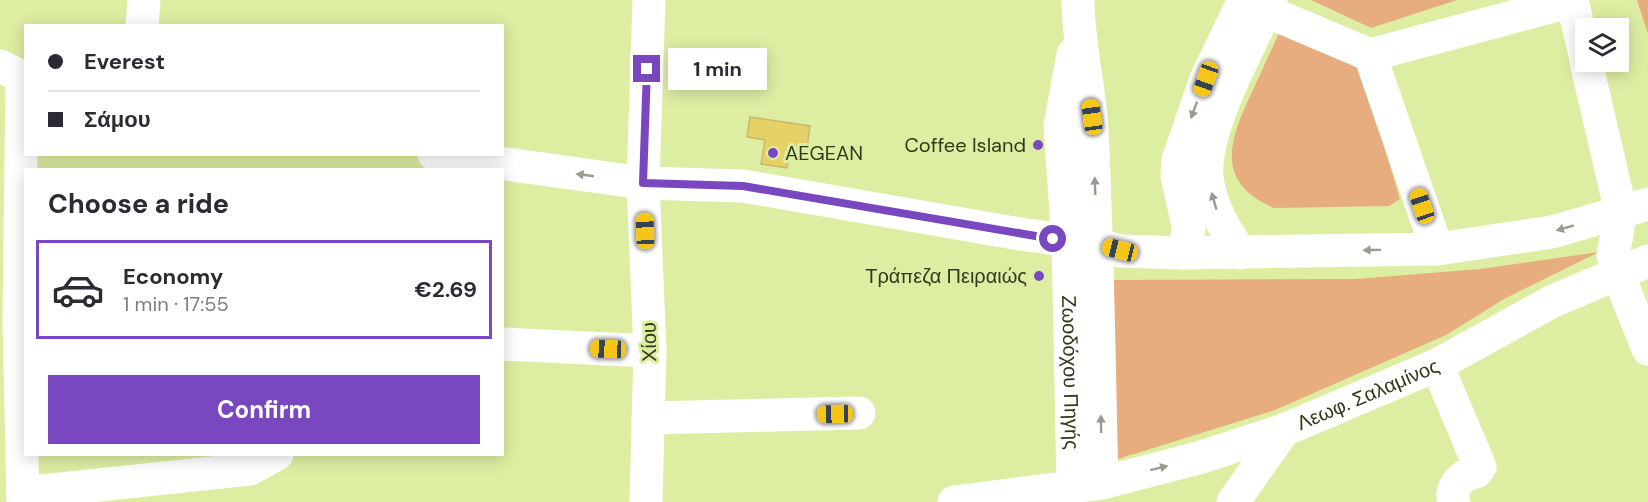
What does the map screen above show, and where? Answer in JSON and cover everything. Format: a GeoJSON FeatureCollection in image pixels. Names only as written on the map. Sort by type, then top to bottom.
{"type":"FeatureCollection","features":[{"type":"Feature","properties":{"kind":"street"},"geometry":{"type":"LineString","coordinates":[[142,24],[144,0]]}},
{"type":"Feature","properties":{"kind":"street","name":"Χίου"},"geometry":{"type":"LineString","coordinates":[[646,502],[650,351],[643,183],[649,0]]}},
{"type":"Feature","properties":{"kind":"street"},"geometry":{"type":"LineString","coordinates":[[1261,4],[1371,56],[1572,0],[1576,18]]}},
{"type":"Feature","properties":{"kind":"street"},"geometry":{"type":"LineString","coordinates":[[1241,253],[1215,209],[1208,178],[1208,151],[1261,4]]}},
{"type":"Feature","properties":{"kind":"street"},"geometry":{"type":"LineString","coordinates":[[1182,253],[1189,230],[1177,176],[1178,160],[1206,79],[1261,4]]}},
{"type":"Feature","properties":{"kind":"street","name":"Ζωοδόχου Πηγής"},"geometry":{"type":"LineString","coordinates":[[1078,11],[1092,117],[1082,242],[1088,493]]}},
{"type":"Feature","properties":{"kind":"street"},"geometry":{"type":"LineString","coordinates":[[1371,56],[1437,249]]}},
{"type":"Feature","properties":{"kind":"street"},"geometry":{"type":"LineString","coordinates":[[1590,72],[1635,208],[1616,265],[1648,350]]}},
{"type":"Feature","properties":{"kind":"street"},"geometry":{"type":"LineString","coordinates":[[16,74],[10,202],[9,321],[11,439],[23,497],[250,469],[273,456]]}},
{"type":"Feature","properties":{"kind":"street"},"geometry":{"type":"LineString","coordinates":[[448,156],[643,183],[743,186],[1120,250],[1182,253],[1437,249],[1499,242],[1552,232],[1635,208]]}},
{"type":"Feature","properties":{"kind":"street","name":"Λεωφ. Σαλαμίνος"},"geometry":{"type":"LineString","coordinates":[[954,502],[1088,493],[1284,430],[1437,365],[1616,265],[1648,261]]}},
{"type":"Feature","properties":{"kind":"street"},"geometry":{"type":"LineString","coordinates":[[504,344],[650,351]]}},
{"type":"Feature","properties":{"kind":"street"},"geometry":{"type":"LineString","coordinates":[[1437,365],[1480,467],[1476,472],[1469,473],[1458,482],[1453,497],[1454,502]]}},
{"type":"Feature","properties":{"kind":"street"},"geometry":{"type":"LineString","coordinates":[[648,418],[859,413]]}},
{"type":"Feature","properties":{"kind":"street"},"geometry":{"type":"LineString","coordinates":[[1233,502],[1284,430]]}},
{"type":"Feature","properties":{"kind":"shaded area"},"geometry":{"type":"Polygon","coordinates":[[[1311,0],[1457,0],[1371,28],[1311,0]]]}},
{"type":"Feature","properties":{"kind":"shaded area"},"geometry":{"type":"Polygon","coordinates":[[[1637,0],[1648,0],[1648,34],[1637,0]]]}},
{"type":"Feature","properties":{"kind":"shaded area"},"geometry":{"type":"Polygon","coordinates":[[[1281,29],[1358,60],[1400,199],[1389,206],[1274,208],[1255,198],[1242,186],[1235,173],[1232,158],[1233,143],[1244,110],[1281,29]]]}},
{"type":"Feature","properties":{"kind":"shaded area"},"geometry":{"type":"Polygon","coordinates":[[[1599,252],[1504,299],[1446,335],[1275,410],[1118,459],[1109,456],[1106,280],[1356,279],[1480,269],[1599,252]]]}},
{"type":"Feature","properties":{"kind":"building"},"geometry":{"type":"Polygon","coordinates":[[[750,117],[810,126],[807,148],[790,146],[787,168],[761,164],[765,140],[747,137],[750,117]]]}},
{"type":"Feature","properties":{"kind":"place","name":"Coffee Island"},"geometry":{"type":"Point","coordinates":[1038,145]}},
{"type":"Feature","properties":{"kind":"place","name":"AEGEAN"},"geometry":{"type":"Point","coordinates":[773,153]}},
{"type":"Feature","properties":{"kind":"place","name":"Τράπεζα Πειραιώς"},"geometry":{"type":"Point","coordinates":[1039,276]}},
{"type":"Feature","properties":{"kind":"route"},"geometry":{"type":"LineString","coordinates":[[647,69],[643,183],[743,186],[1053,239]]}}]}
